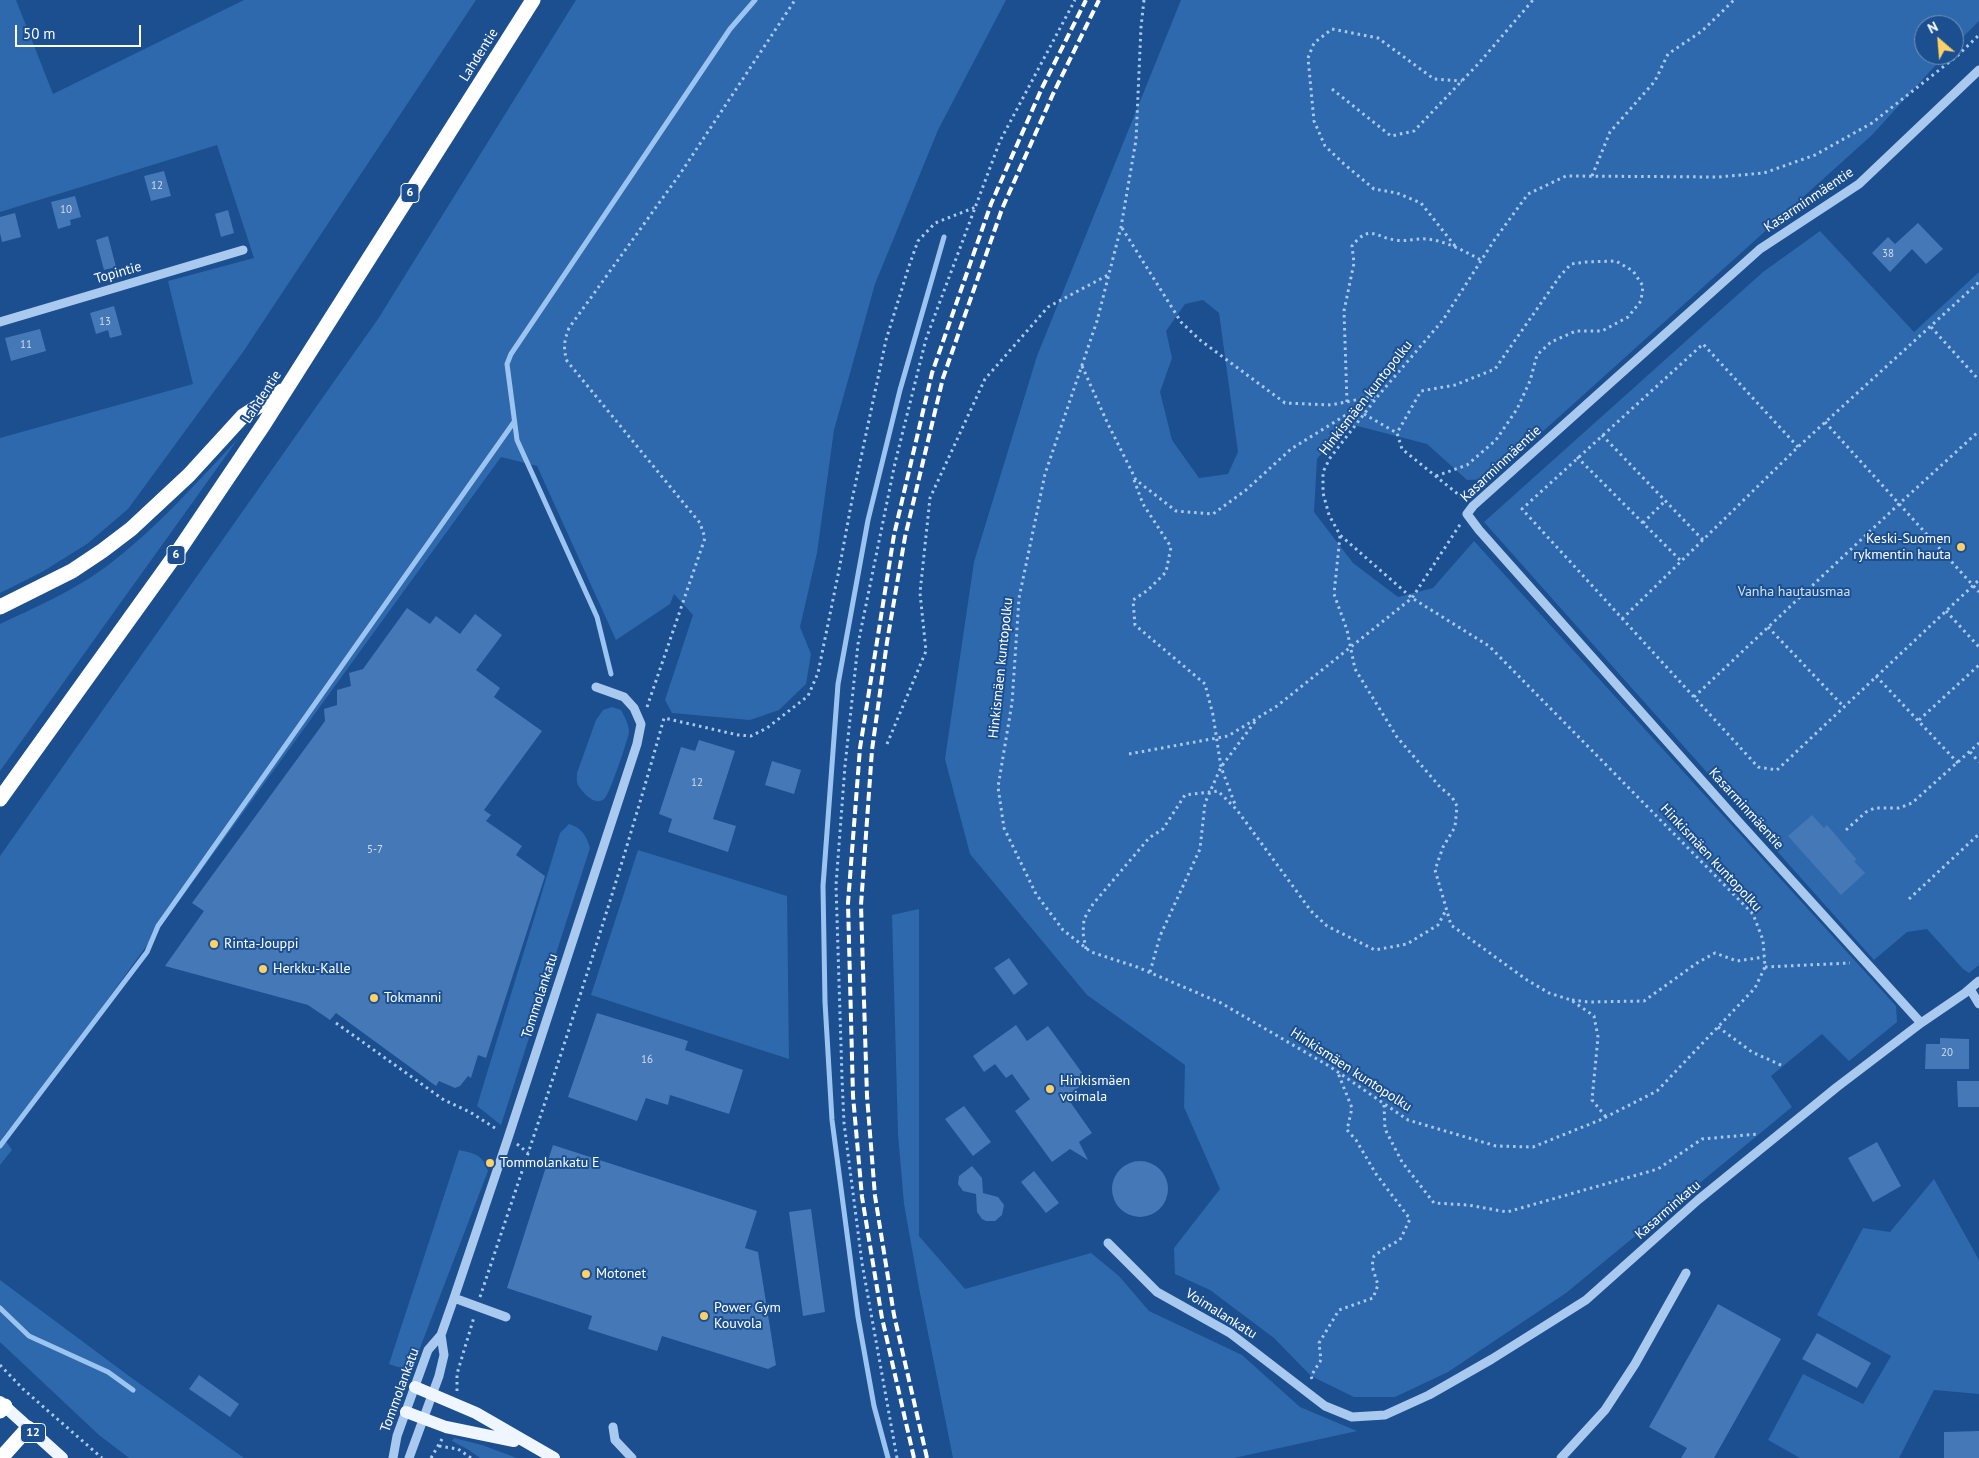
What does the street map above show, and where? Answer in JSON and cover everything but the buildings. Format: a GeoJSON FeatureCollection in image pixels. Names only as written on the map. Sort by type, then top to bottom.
{"type":"FeatureCollection","features":[{"type":"Feature","properties":{"kind":"highway","name":"Lahdentie"},"geometry":{"type":"LineString","coordinates":[[0,799],[180,550],[288,387],[533,0]]}},
{"type":"Feature","properties":{"kind":"highway"},"geometry":{"type":"LineString","coordinates":[[0,607],[72,571],[110,546],[189,475],[243,416],[288,387]]}},
{"type":"Feature","properties":{"kind":"highway"},"geometry":{"type":"LineString","coordinates":[[5,1454],[28,1428]]}},
{"type":"Feature","properties":{"kind":"main road"},"geometry":{"type":"LineString","coordinates":[[415,1387],[476,1413],[535,1449],[554,1458]]}},
{"type":"Feature","properties":{"kind":"main road","name":"12"},"geometry":{"type":"LineString","coordinates":[[2,1407],[62,1458]]}},
{"type":"Feature","properties":{"kind":"main road"},"geometry":{"type":"LineString","coordinates":[[406,1412],[459,1430],[509,1440],[535,1449]]}},
{"type":"Feature","properties":{"kind":"street","name":"Kasarminmäentie"},"geometry":{"type":"LineString","coordinates":[[1921,1023],[1710,790],[1479,530],[1467,514],[1472,506],[1760,249],[1859,184],[1979,70]]}},
{"type":"Feature","properties":{"kind":"street","name":"Topintie"},"geometry":{"type":"LineString","coordinates":[[0,322],[243,250]]}},
{"type":"Feature","properties":{"kind":"street"},"geometry":{"type":"LineString","coordinates":[[596,687],[624,697],[634,708],[641,724]]}},
{"type":"Feature","properties":{"kind":"street","name":"Tommolankatu"},"geometry":{"type":"LineString","coordinates":[[392,1458],[397,1436],[428,1350],[441,1335],[454,1298],[529,1076],[641,724]]}},
{"type":"Feature","properties":{"kind":"street","name":"Kasarminkatu"},"geometry":{"type":"LineString","coordinates":[[1352,1417],[1385,1415],[1429,1396],[1586,1300],[1698,1200],[1837,1087],[1979,981]]}},
{"type":"Feature","properties":{"kind":"street"},"geometry":{"type":"LineString","coordinates":[[1970,989],[1979,1004]]}},
{"type":"Feature","properties":{"kind":"street","name":"Voimalankatu"},"geometry":{"type":"LineString","coordinates":[[1108,1243],[1157,1292],[1230,1333],[1321,1403],[1352,1417]]}},
{"type":"Feature","properties":{"kind":"street"},"geometry":{"type":"LineString","coordinates":[[1561,1458],[1605,1410],[1635,1364],[1686,1273]]}},
{"type":"Feature","properties":{"kind":"street"},"geometry":{"type":"LineString","coordinates":[[454,1298],[506,1317]]}},
{"type":"Feature","properties":{"kind":"street","name":"Tommolankatu"},"geometry":{"type":"LineString","coordinates":[[409,1458],[433,1394],[444,1355],[441,1335]]}},
{"type":"Feature","properties":{"kind":"street"},"geometry":{"type":"LineString","coordinates":[[613,1427],[615,1440],[632,1458]]}},
{"type":"Feature","properties":{"kind":"path"},"geometry":{"type":"LineString","coordinates":[[641,724],[706,538],[700,523],[567,361],[563,349],[564,340],[569,328],[680,174],[795,0]]}},
{"type":"Feature","properties":{"kind":"path"},"geometry":{"type":"LineString","coordinates":[[897,1458],[862,1263],[844,1123],[837,875],[845,766],[858,644],[895,463],[926,339],[1000,141],[1074,0]]}},
{"type":"Feature","properties":{"kind":"path","name":"Hinkismäen kuntopolku"},"geometry":{"type":"LineString","coordinates":[[1144,0],[1136,140],[1121,227],[1097,321],[1045,474],[1019,598],[1012,703],[998,787],[1004,828],[1036,894],[1063,930],[1090,952],[1150,972],[1221,1003],[1338,1073],[1408,1120],[1496,1146],[1533,1147],[1606,1118],[1657,1090],[1755,988],[1765,967],[1763,940],[1753,914],[1489,646],[1412,598],[1340,536],[1329,515],[1323,493],[1323,472],[1330,458],[1378,396],[1443,320],[1481,260],[1528,194],[1566,176],[1718,177],[1764,173],[1815,155],[1872,123],[1957,56],[1979,35]]}},
{"type":"Feature","properties":{"kind":"path"},"geometry":{"type":"LineString","coordinates":[[1332,89],[1390,136],[1414,131],[1462,81],[1533,0]]}},
{"type":"Feature","properties":{"kind":"path"},"geometry":{"type":"LineString","coordinates":[[1592,176],[1610,132],[1655,81],[1668,54],[1702,31],[1734,0]]}},
{"type":"Feature","properties":{"kind":"path"},"geometry":{"type":"LineString","coordinates":[[1455,246],[1422,203],[1396,193],[1374,189],[1326,146],[1314,121],[1308,58],[1314,43],[1332,29],[1378,38],[1434,79],[1462,81]]}},
{"type":"Feature","properties":{"kind":"path"},"geometry":{"type":"LineString","coordinates":[[457,1395],[457,1374],[477,1305],[548,1093],[629,837],[664,718],[738,735],[751,736],[767,728],[808,696],[818,673],[886,340],[909,266],[918,242],[935,223],[976,207]]}},
{"type":"Feature","properties":{"kind":"path"},"geometry":{"type":"LineString","coordinates":[[1121,227],[1181,322],[1200,340],[1284,403],[1330,405],[1378,396]]}},
{"type":"Feature","properties":{"kind":"path"},"geometry":{"type":"LineString","coordinates":[[1347,402],[1344,311],[1354,262],[1352,246],[1360,236],[1375,233],[1396,240],[1427,239],[1455,246],[1481,260]]}},
{"type":"Feature","properties":{"kind":"path"},"geometry":{"type":"LineString","coordinates":[[1397,434],[1421,391],[1455,386],[1495,369],[1560,276],[1571,264],[1616,261],[1633,271],[1643,286],[1641,301],[1628,318],[1602,331],[1576,331],[1552,342],[1537,355],[1530,382],[1517,409],[1496,440],[1467,465],[1436,476]]}},
{"type":"Feature","properties":{"kind":"path"},"geometry":{"type":"LineString","coordinates":[[888,744],[926,651],[920,594],[930,498],[985,378],[1048,306],[1109,275]]}},
{"type":"Feature","properties":{"kind":"path"},"geometry":{"type":"LineString","coordinates":[[1622,619],[1798,447],[1979,282]]}},
{"type":"Feature","properties":{"kind":"path"},"geometry":{"type":"LineString","coordinates":[[1930,327],[1979,380]]}},
{"type":"Feature","properties":{"kind":"path"},"geometry":{"type":"LineString","coordinates":[[1798,447],[1703,344],[1522,508],[1758,767],[1777,770],[1979,580]]}},
{"type":"Feature","properties":{"kind":"path"},"geometry":{"type":"LineString","coordinates":[[1082,365],[1107,422],[1136,480],[1176,511],[1213,514],[1246,490],[1291,449],[1378,396]]}},
{"type":"Feature","properties":{"kind":"path"},"geometry":{"type":"LineString","coordinates":[[1364,414],[1397,434],[1402,449],[1472,506]]}},
{"type":"Feature","properties":{"kind":"path"},"geometry":{"type":"LineString","coordinates":[[1825,422],[1979,592]]}},
{"type":"Feature","properties":{"kind":"path"},"geometry":{"type":"LineString","coordinates":[[1694,697],[1979,431]]}},
{"type":"Feature","properties":{"kind":"path"},"geometry":{"type":"LineString","coordinates":[[1602,435],[1703,540]]}},
{"type":"Feature","properties":{"kind":"path"},"geometry":{"type":"LineString","coordinates":[[1577,457],[1681,561]]}},
{"type":"Feature","properties":{"kind":"path"},"geometry":{"type":"LineString","coordinates":[[1130,469],[1143,504],[1171,547],[1166,572],[1148,590],[1133,600],[1134,625],[1205,684],[1213,715],[1221,767],[1237,810]]}},
{"type":"Feature","properties":{"kind":"path"},"geometry":{"type":"LineString","coordinates":[[1643,523],[1665,501]]}},
{"type":"Feature","properties":{"kind":"path"},"geometry":{"type":"LineString","coordinates":[[1129,754],[1228,736],[1276,706],[1412,598],[1467,514]]}},
{"type":"Feature","properties":{"kind":"path"},"geometry":{"type":"LineString","coordinates":[[1340,536],[1334,594],[1347,630],[1355,670],[1397,737],[1440,787],[1452,797],[1457,806],[1455,828],[1443,847],[1435,870],[1451,925],[1483,950],[1549,993],[1570,1000],[1588,1002],[1644,1001],[1697,963],[1715,953],[1737,961],[1764,957]]}},
{"type":"Feature","properties":{"kind":"path"},"geometry":{"type":"LineString","coordinates":[[1946,611],[1979,647]]}},
{"type":"Feature","properties":{"kind":"path"},"geometry":{"type":"LineString","coordinates":[[1768,627],[1844,708]]}},
{"type":"Feature","properties":{"kind":"path"},"geometry":{"type":"LineString","coordinates":[[1919,720],[1979,665]]}},
{"type":"Feature","properties":{"kind":"path"},"geometry":{"type":"LineString","coordinates":[[1876,676],[1958,763]]}},
{"type":"Feature","properties":{"kind":"path"},"geometry":{"type":"LineString","coordinates":[[1150,972],[1160,936],[1200,848],[1205,803],[1210,791],[1221,767],[1259,716]]}},
{"type":"Feature","properties":{"kind":"path"},"geometry":{"type":"LineString","coordinates":[[1846,830],[1866,812],[1875,808],[1898,808],[1912,803],[1979,743]]}},
{"type":"Feature","properties":{"kind":"path"},"geometry":{"type":"LineString","coordinates":[[1970,752],[1979,762]]}},
{"type":"Feature","properties":{"kind":"path"},"geometry":{"type":"LineString","coordinates":[[1086,949],[1083,933],[1084,919],[1106,888],[1149,838],[1163,829],[1185,795],[1210,791],[1218,791],[1237,810],[1311,912],[1327,926],[1376,950],[1406,944],[1438,925],[1447,909]]}},
{"type":"Feature","properties":{"kind":"path"},"geometry":{"type":"LineString","coordinates":[[1909,899],[1979,834]]}},
{"type":"Feature","properties":{"kind":"path"},"geometry":{"type":"LineString","coordinates":[[1765,967],[1866,962]]}},
{"type":"Feature","properties":{"kind":"path"},"geometry":{"type":"LineString","coordinates":[[1570,1000],[1594,1016],[1598,1037],[1592,1100],[1606,1118]]}},
{"type":"Feature","properties":{"kind":"path"},"geometry":{"type":"LineString","coordinates":[[336,1023],[444,1100],[470,1112],[496,1130]]}},
{"type":"Feature","properties":{"kind":"path"},"geometry":{"type":"LineString","coordinates":[[1718,1028],[1752,1052],[1783,1066]]}},
{"type":"Feature","properties":{"kind":"path"},"geometry":{"type":"LineString","coordinates":[[1321,1403],[1311,1376],[1320,1360],[1319,1342],[1339,1310],[1373,1298],[1378,1286],[1372,1266],[1374,1256],[1400,1240],[1410,1219],[1376,1174],[1356,1140],[1347,1130],[1352,1108],[1338,1073]]}},
{"type":"Feature","properties":{"kind":"path"},"geometry":{"type":"LineString","coordinates":[[1384,1104],[1385,1129],[1402,1162],[1434,1203],[1468,1205],[1507,1212],[1658,1169],[1702,1139],[1783,1132]]}},
{"type":"Feature","properties":{"kind":"path"},"geometry":{"type":"LineString","coordinates":[[0,1365],[23,1389],[102,1458]]}},
{"type":"Feature","properties":{"kind":"path"},"geometry":{"type":"LineString","coordinates":[[431,1458],[442,1441]]}},
{"type":"Feature","properties":{"kind":"path"},"geometry":{"type":"LineString","coordinates":[[439,1446],[458,1450],[471,1458]]}},
{"type":"Feature","properties":{"kind":"green space"},"geometry":{"type":"Polygon","coordinates":[[[0,0],[16,0],[53,94],[244,0],[476,0],[243,352],[128,509],[87,544],[42,572],[0,593],[0,438],[193,384],[168,281],[254,258],[217,145],[0,212],[0,0]]]}},
{"type":"Feature","properties":{"kind":"green space"},"geometry":{"type":"Polygon","coordinates":[[[576,0],[1006,0],[938,130],[875,284],[834,430],[817,553],[800,627],[811,654],[806,684],[779,710],[750,720],[672,713],[665,700],[693,615],[674,594],[670,604],[616,640],[537,466],[501,457],[42,1090],[3,1137],[12,1150],[0,1165],[0,856],[378,319],[576,0]]]}},
{"type":"Feature","properties":{"kind":"green space"},"geometry":{"type":"Polygon","coordinates":[[[1181,0],[1979,0],[1979,21],[1964,36],[1964,15],[1914,15],[1914,65],[1936,65],[1872,135],[1490,479],[1467,480],[1427,444],[1346,423],[1317,459],[1314,512],[1353,563],[1398,597],[1433,588],[1474,541],[1896,1006],[1897,1022],[1849,1061],[1822,1034],[1771,1076],[1792,1107],[1566,1293],[1448,1372],[1395,1397],[1354,1397],[1311,1376],[1274,1338],[1210,1290],[1175,1274],[1174,1248],[1220,1189],[1184,1107],[1185,1065],[1087,995],[970,854],[945,759],[974,562],[1037,356],[1181,0]],[[1203,300],[1185,304],[1166,331],[1172,358],[1160,392],[1172,440],[1199,478],[1228,474],[1238,452],[1219,313],[1203,300]]]}},
{"type":"Feature","properties":{"kind":"green space","name":"Vanha hautausmaa"},"geometry":{"type":"Polygon","coordinates":[[[1820,231],[1914,332],[1979,272],[1979,965],[1969,973],[1963,969],[1927,929],[1907,932],[1874,960],[1484,522],[1763,272],[1820,231]]]}},
{"type":"Feature","properties":{"kind":"green space"},"geometry":{"type":"Polygon","coordinates":[[[238,439],[0,771],[0,624],[69,590],[107,566],[159,521],[238,439]]]}},
{"type":"Feature","properties":{"kind":"green space"},"geometry":{"type":"Polygon","coordinates":[[[612,707],[621,710],[629,732],[626,745],[607,794],[605,798],[598,801],[590,798],[580,788],[577,782],[577,773],[596,720],[603,710],[612,707]]]}},
{"type":"Feature","properties":{"kind":"green space"},"geometry":{"type":"Polygon","coordinates":[[[569,824],[583,833],[590,848],[501,1125],[477,1106],[560,833],[569,824]]]}},
{"type":"Feature","properties":{"kind":"green space"},"geometry":{"type":"Polygon","coordinates":[[[638,850],[787,896],[789,1059],[591,995],[638,850]]]}},
{"type":"Feature","properties":{"kind":"green space"},"geometry":{"type":"Polygon","coordinates":[[[919,909],[919,1236],[965,1289],[1091,1253],[1119,1276],[1149,1311],[1242,1355],[1300,1407],[1357,1431],[1234,1458],[953,1458],[904,1204],[898,1134],[892,915],[919,909]]]}},
{"type":"Feature","properties":{"kind":"green space"},"geometry":{"type":"Polygon","coordinates":[[[459,1150],[481,1158],[488,1171],[415,1361],[405,1366],[396,1367],[389,1364],[459,1150]]]}},
{"type":"Feature","properties":{"kind":"green space"},"geometry":{"type":"Polygon","coordinates":[[[1934,1179],[1979,1260],[1979,1394],[1934,1390],[1899,1458],[1800,1458],[1768,1440],[1803,1374],[1863,1404],[1891,1356],[1817,1315],[1863,1228],[1890,1232],[1934,1179]]]}},
{"type":"Feature","properties":{"kind":"green space"},"geometry":{"type":"Polygon","coordinates":[[[0,1280],[129,1376],[244,1458],[129,1458],[99,1435],[0,1342],[0,1280]]]}},
{"type":"Feature","properties":{"kind":"green space"},"geometry":{"type":"Polygon","coordinates":[[[454,1438],[482,1445],[517,1458],[480,1458],[452,1441],[454,1438]]]}},
{"type":"Feature","properties":{"kind":"waterway"},"geometry":{"type":"LineString","coordinates":[[611,674],[597,617],[517,440],[507,364],[511,354],[730,29],[755,0]]}},
{"type":"Feature","properties":{"kind":"waterway"},"geometry":{"type":"LineString","coordinates":[[888,1458],[874,1406],[858,1317],[832,1120],[825,1002],[823,886],[838,684],[868,520],[900,390],[944,237]]}},
{"type":"Feature","properties":{"kind":"waterway"},"geometry":{"type":"LineString","coordinates":[[0,1146],[147,952],[158,926],[514,422]]}},
{"type":"Feature","properties":{"kind":"waterway"},"geometry":{"type":"LineString","coordinates":[[0,1308],[29,1336],[108,1372],[133,1390]]}},
{"type":"Feature","properties":{"kind":"railway"},"geometry":{"type":"LineString","coordinates":[[914,1458],[882,1318],[862,1197],[853,1096],[848,903],[860,748],[894,535],[932,373],[991,204],[1042,88],[1086,0]]}},
{"type":"Feature","properties":{"kind":"railway"},"geometry":{"type":"LineString","coordinates":[[927,1458],[894,1315],[875,1196],[867,1096],[861,905],[872,750],[887,642],[905,537],[943,378],[1002,209],[1053,94],[1099,0]]}},
{"type":"Feature","properties":{"kind":"place","name":"Keski-Suomen rykmentin hauta"},"geometry":{"type":"Point","coordinates":[1961,547]}},
{"type":"Feature","properties":{"kind":"place","name":"Rinta-Jouppi"},"geometry":{"type":"Point","coordinates":[214,944]}},
{"type":"Feature","properties":{"kind":"place","name":"Herkku-Kalle"},"geometry":{"type":"Point","coordinates":[263,969]}},
{"type":"Feature","properties":{"kind":"place","name":"Tokmanni"},"geometry":{"type":"Point","coordinates":[374,998]}},
{"type":"Feature","properties":{"kind":"place","name":"Hinkismäen voimala"},"geometry":{"type":"Point","coordinates":[1050,1089]}},
{"type":"Feature","properties":{"kind":"place","name":"Tommolankatu E"},"geometry":{"type":"Point","coordinates":[490,1163]}},
{"type":"Feature","properties":{"kind":"place","name":"Motonet"},"geometry":{"type":"Point","coordinates":[586,1274]}},
{"type":"Feature","properties":{"kind":"place","name":"Power Gym Kouvola"},"geometry":{"type":"Point","coordinates":[704,1316]}}]}
